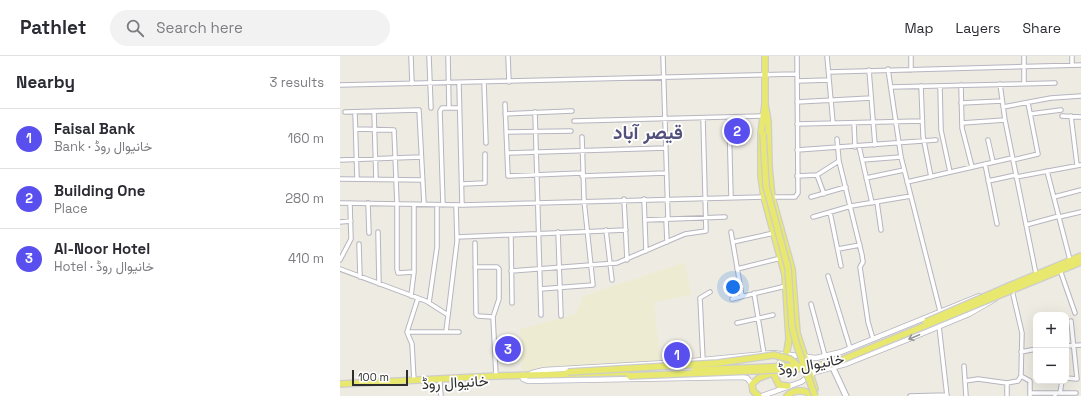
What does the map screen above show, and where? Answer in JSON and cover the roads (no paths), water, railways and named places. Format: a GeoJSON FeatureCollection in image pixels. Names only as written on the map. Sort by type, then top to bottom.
{"type":"FeatureCollection","features":[{"type":"Feature","properties":{"kind":"main road"},"geometry":{"type":"LineString","coordinates":[[765,56],[764,134],[767,190],[788,268],[793,332],[815,396]]}},
{"type":"Feature","properties":{"kind":"main road"},"geometry":{"type":"LineString","coordinates":[[765,104],[762,116],[761,169],[764,196],[781,258],[786,286],[789,339],[789,346],[775,372],[775,378],[777,384],[784,387],[788,386]]}},
{"type":"Feature","properties":{"kind":"main road"},"geometry":{"type":"LineString","coordinates":[[765,104],[768,122],[769,167],[772,197],[790,260],[795,324],[800,344],[812,376],[815,396]]}},
{"type":"Feature","properties":{"kind":"main road","name":"خانیوال روڈ"},"geometry":{"type":"LineString","coordinates":[[340,384],[496,376],[629,376],[792,369],[834,363],[1010,288],[1036,274],[1081,256]]}},
{"type":"Feature","properties":{"kind":"main road","name":"خانیوال روڈ"},"geometry":{"type":"LineString","coordinates":[[340,387],[540,375],[796,366],[831,360],[856,352],[1010,288],[1081,262]]}},
{"type":"Feature","properties":{"kind":"main road"},"geometry":{"type":"LineString","coordinates":[[540,375],[718,363],[774,355],[796,362],[810,382]]}},
{"type":"Feature","properties":{"kind":"main road"},"geometry":{"type":"LineString","coordinates":[[833,368],[846,396]]}},
{"type":"Feature","properties":{"kind":"main road"},"geometry":{"type":"LineString","coordinates":[[758,396],[753,391],[752,384],[759,378],[775,372]]}},
{"type":"Feature","properties":{"kind":"main road"},"geometry":{"type":"LineString","coordinates":[[787,396],[798,391],[815,396]]}},
{"type":"Feature","properties":{"kind":"street"},"geometry":{"type":"LineString","coordinates":[[411,56],[412,84]]}},
{"type":"Feature","properties":{"kind":"street"},"geometry":{"type":"LineString","coordinates":[[429,56],[431,108]]}},
{"type":"Feature","properties":{"kind":"street"},"geometry":{"type":"LineString","coordinates":[[448,56],[449,108]]}},
{"type":"Feature","properties":{"kind":"street"},"geometry":{"type":"LineString","coordinates":[[508,56],[509,82]]}},
{"type":"Feature","properties":{"kind":"street"},"geometry":{"type":"LineString","coordinates":[[663,56],[667,242]]}},
{"type":"Feature","properties":{"kind":"street"},"geometry":{"type":"LineString","coordinates":[[340,203],[462,205],[731,196],[797,196],[797,56]]}},
{"type":"Feature","properties":{"kind":"street"},"geometry":{"type":"LineString","coordinates":[[827,56],[833,123]]}},
{"type":"Feature","properties":{"kind":"street"},"geometry":{"type":"LineString","coordinates":[[911,56],[911,70]]}},
{"type":"Feature","properties":{"kind":"street"},"geometry":{"type":"LineString","coordinates":[[1024,56],[1024,83]]}},
{"type":"Feature","properties":{"kind":"street"},"geometry":{"type":"LineString","coordinates":[[1072,56],[1072,65]]}},
{"type":"Feature","properties":{"kind":"street"},"geometry":{"type":"LineString","coordinates":[[829,72],[1081,65]]}},
{"type":"Feature","properties":{"kind":"street"},"geometry":{"type":"LineString","coordinates":[[869,70],[874,145]]}},
{"type":"Feature","properties":{"kind":"street"},"geometry":{"type":"LineString","coordinates":[[888,70],[901,157],[940,311]]}},
{"type":"Feature","properties":{"kind":"street"},"geometry":{"type":"LineString","coordinates":[[340,85],[797,74]]}},
{"type":"Feature","properties":{"kind":"street"},"geometry":{"type":"LineString","coordinates":[[797,81],[829,80]]}},
{"type":"Feature","properties":{"kind":"street"},"geometry":{"type":"LineString","coordinates":[[484,82],[486,143]]}},
{"type":"Feature","properties":{"kind":"street"},"geometry":{"type":"LineString","coordinates":[[459,83],[462,205]]}},
{"type":"Feature","properties":{"kind":"street"},"geometry":{"type":"LineString","coordinates":[[891,87],[1055,83]]}},
{"type":"Feature","properties":{"kind":"street"},"geometry":{"type":"LineString","coordinates":[[1000,84],[1012,159],[1036,274]]}},
{"type":"Feature","properties":{"kind":"street"},"geometry":{"type":"LineString","coordinates":[[961,85],[962,124],[972,167]]}},
{"type":"Feature","properties":{"kind":"street"},"geometry":{"type":"LineString","coordinates":[[921,86],[924,142],[931,177]]}},
{"type":"Feature","properties":{"kind":"street"},"geometry":{"type":"LineString","coordinates":[[940,86],[941,130],[950,172]]}},
{"type":"Feature","properties":{"kind":"street"},"geometry":{"type":"LineString","coordinates":[[1003,107],[1051,98],[1081,96]]}},
{"type":"Feature","properties":{"kind":"street"},"geometry":{"type":"LineString","coordinates":[[797,102],[871,98]]}},
{"type":"Feature","properties":{"kind":"street"},"geometry":{"type":"LineString","coordinates":[[961,103],[1002,100]]}},
{"type":"Feature","properties":{"kind":"street"},"geometry":{"type":"LineString","coordinates":[[907,182],[993,162],[1038,154],[1028,103]]}},
{"type":"Feature","properties":{"kind":"street"},"geometry":{"type":"LineString","coordinates":[[505,104],[509,176],[666,173]]}},
{"type":"Feature","properties":{"kind":"street"},"geometry":{"type":"LineString","coordinates":[[443,205],[440,111],[442,108],[459,108]]}},
{"type":"Feature","properties":{"kind":"street"},"geometry":{"type":"LineString","coordinates":[[345,112],[419,110],[424,204]]}},
{"type":"Feature","properties":{"kind":"street"},"geometry":{"type":"LineString","coordinates":[[1030,114],[1061,110]]}},
{"type":"Feature","properties":{"kind":"street"},"geometry":{"type":"LineString","coordinates":[[374,111],[376,180]]}},
{"type":"Feature","properties":{"kind":"street"},"geometry":{"type":"LineString","coordinates":[[506,114],[572,111]]}},
{"type":"Feature","properties":{"kind":"street"},"geometry":{"type":"LineString","coordinates":[[355,112],[357,179]]}},
{"type":"Feature","properties":{"kind":"street"},"geometry":{"type":"LineString","coordinates":[[535,112],[540,315]]}},
{"type":"Feature","properties":{"kind":"street"},"geometry":{"type":"LineString","coordinates":[[574,121],[762,116]]}},
{"type":"Feature","properties":{"kind":"street"},"geometry":{"type":"LineString","coordinates":[[1062,116],[1081,117]]}},
{"type":"Feature","properties":{"kind":"street"},"geometry":{"type":"LineString","coordinates":[[988,181],[1079,165],[1071,116]]}},
{"type":"Feature","properties":{"kind":"street"},"geometry":{"type":"LineString","coordinates":[[729,117],[731,196]]}},
{"type":"Feature","properties":{"kind":"street"},"geometry":{"type":"LineString","coordinates":[[511,271],[610,264],[627,260],[685,234],[706,231],[703,118]]}},
{"type":"Feature","properties":{"kind":"street"},"geometry":{"type":"LineString","coordinates":[[962,124],[1005,120]]}},
{"type":"Feature","properties":{"kind":"street"},"geometry":{"type":"LineString","coordinates":[[796,124],[922,121]]}},
{"type":"Feature","properties":{"kind":"street"},"geometry":{"type":"LineString","coordinates":[[854,123],[857,147],[862,160],[872,203]]}},
{"type":"Feature","properties":{"kind":"street"},"geometry":{"type":"LineString","coordinates":[[356,129],[393,128],[397,204],[396,269],[398,272],[414,272]]}},
{"type":"Feature","properties":{"kind":"street"},"geometry":{"type":"LineString","coordinates":[[506,132],[571,131]]}},
{"type":"Feature","properties":{"kind":"street"},"geometry":{"type":"LineString","coordinates":[[540,289],[593,285],[582,175],[582,137]]}},
{"type":"Feature","properties":{"kind":"street"},"geometry":{"type":"LineString","coordinates":[[837,139],[839,161],[863,261],[860,267],[868,322],[874,339]]}},
{"type":"Feature","properties":{"kind":"street"},"geometry":{"type":"LineString","coordinates":[[797,150],[857,147],[936,140]]}},
{"type":"Feature","properties":{"kind":"street"},"geometry":{"type":"LineString","coordinates":[[988,140],[993,162]]}},
{"type":"Feature","properties":{"kind":"street"},"geometry":{"type":"LineString","coordinates":[[507,153],[666,148]]}},
{"type":"Feature","properties":{"kind":"street"},"geometry":{"type":"LineString","coordinates":[[462,184],[485,183],[485,154]]}},
{"type":"Feature","properties":{"kind":"street"},"geometry":{"type":"LineString","coordinates":[[862,160],[901,157]]}},
{"type":"Feature","properties":{"kind":"street"},"geometry":{"type":"LineString","coordinates":[[340,160],[421,158]]}},
{"type":"Feature","properties":{"kind":"street"},"geometry":{"type":"LineString","coordinates":[[797,176],[817,175],[839,161]]}},
{"type":"Feature","properties":{"kind":"street"},"geometry":{"type":"LineString","coordinates":[[984,164],[997,224]]}},
{"type":"Feature","properties":{"kind":"street"},"geometry":{"type":"LineString","coordinates":[[866,178],[904,170]]}},
{"type":"Feature","properties":{"kind":"street"},"geometry":{"type":"LineString","coordinates":[[1047,171],[1070,260]]}},
{"type":"Feature","properties":{"kind":"street"},"geometry":{"type":"LineString","coordinates":[[817,175],[824,194]]}},
{"type":"Feature","properties":{"kind":"street"},"geometry":{"type":"LineString","coordinates":[[340,179],[423,180]]}},
{"type":"Feature","properties":{"kind":"street"},"geometry":{"type":"LineString","coordinates":[[811,197],[846,187]]}},
{"type":"Feature","properties":{"kind":"street"},"geometry":{"type":"LineString","coordinates":[[1054,197],[1081,190]]}},
{"type":"Feature","properties":{"kind":"street"},"geometry":{"type":"LineString","coordinates":[[812,217],[851,206],[911,196]]}},
{"type":"Feature","properties":{"kind":"street"},"geometry":{"type":"LineString","coordinates":[[624,199],[627,260]]}},
{"type":"Feature","properties":{"kind":"street"},"geometry":{"type":"LineString","coordinates":[[644,199],[646,251]]}},
{"type":"Feature","properties":{"kind":"street"},"geometry":{"type":"LineString","coordinates":[[877,202],[881,230]]}},
{"type":"Feature","properties":{"kind":"street"},"geometry":{"type":"LineString","coordinates":[[340,260],[351,238],[350,203]]}},
{"type":"Feature","properties":{"kind":"street"},"geometry":{"type":"LineString","coordinates":[[368,203],[369,233]]}},
{"type":"Feature","properties":{"kind":"street"},"geometry":{"type":"LineString","coordinates":[[411,296],[414,272],[414,204]]}},
{"type":"Feature","properties":{"kind":"street"},"geometry":{"type":"LineString","coordinates":[[429,303],[437,247],[437,205]]}},
{"type":"Feature","properties":{"kind":"street"},"geometry":{"type":"LineString","coordinates":[[446,332],[457,237],[456,205]]}},
{"type":"Feature","properties":{"kind":"street"},"geometry":{"type":"LineString","coordinates":[[830,212],[841,266]]}},
{"type":"Feature","properties":{"kind":"street"},"geometry":{"type":"LineString","coordinates":[[1026,225],[1081,212]]}},
{"type":"Feature","properties":{"kind":"street"},"geometry":{"type":"LineString","coordinates":[[645,220],[725,217]]}},
{"type":"Feature","properties":{"kind":"street"},"geometry":{"type":"LineString","coordinates":[[340,222],[351,221]]}},
{"type":"Feature","properties":{"kind":"street"},"geometry":{"type":"LineString","coordinates":[[606,230],[612,280]]}},
{"type":"Feature","properties":{"kind":"street"},"geometry":{"type":"LineString","coordinates":[[457,237],[626,230]]}},
{"type":"Feature","properties":{"kind":"street"},"geometry":{"type":"LineString","coordinates":[[378,232],[379,284]]}},
{"type":"Feature","properties":{"kind":"street"},"geometry":{"type":"LineString","coordinates":[[558,232],[561,316]]}},
{"type":"Feature","properties":{"kind":"street"},"geometry":{"type":"LineString","coordinates":[[732,232],[742,296]]}},
{"type":"Feature","properties":{"kind":"street"},"geometry":{"type":"LineString","coordinates":[[733,242],[774,233]]}},
{"type":"Feature","properties":{"kind":"street"},"geometry":{"type":"LineString","coordinates":[[511,235],[512,303]]}},
{"type":"Feature","properties":{"kind":"street"},"geometry":{"type":"LineString","coordinates":[[475,243],[476,315],[493,317]]}},
{"type":"Feature","properties":{"kind":"street"},"geometry":{"type":"LineString","coordinates":[[359,244],[360,277]]}},
{"type":"Feature","properties":{"kind":"street"},"geometry":{"type":"LineString","coordinates":[[838,249],[860,245]]}},
{"type":"Feature","properties":{"kind":"street"},"geometry":{"type":"LineString","coordinates":[[738,269],[781,258]]}},
{"type":"Feature","properties":{"kind":"street"},"geometry":{"type":"LineString","coordinates":[[476,267],[497,267],[499,269],[499,295],[493,317],[496,376]]}},
{"type":"Feature","properties":{"kind":"street"},"geometry":{"type":"LineString","coordinates":[[340,269],[418,298],[448,315]]}},
{"type":"Feature","properties":{"kind":"street"},"geometry":{"type":"LineString","coordinates":[[1060,270],[1074,313]]}},
{"type":"Feature","properties":{"kind":"street"},"geometry":{"type":"LineString","coordinates":[[828,276],[850,348]]}},
{"type":"Feature","properties":{"kind":"street"},"geometry":{"type":"LineString","coordinates":[[732,299],[786,286]]}},
{"type":"Feature","properties":{"kind":"street"},"geometry":{"type":"LineString","coordinates":[[762,396],[801,382],[812,376],[815,372],[842,365],[969,314],[1010,288],[1022,333],[1021,376],[1018,381],[1007,382],[978,379],[965,381]]}},
{"type":"Feature","properties":{"kind":"street","name":"خانیوال روڈ"},"geometry":{"type":"LineString","coordinates":[[522,377],[544,370],[703,360],[764,354],[785,354],[806,358],[825,356],[874,339],[940,311],[1010,288]]}},
{"type":"Feature","properties":{"kind":"street"},"geometry":{"type":"LineString","coordinates":[[703,360],[700,298],[710,292]]}},
{"type":"Feature","properties":{"kind":"street"},"geometry":{"type":"LineString","coordinates":[[754,293],[757,319],[764,354]]}},
{"type":"Feature","properties":{"kind":"street"},"geometry":{"type":"LineString","coordinates":[[414,380],[412,344],[407,332],[418,298]]}},
{"type":"Feature","properties":{"kind":"street"},"geometry":{"type":"LineString","coordinates":[[811,304],[825,356]]}},
{"type":"Feature","properties":{"kind":"street"},"geometry":{"type":"LineString","coordinates":[[737,323],[774,315]]}},
{"type":"Feature","properties":{"kind":"street"},"geometry":{"type":"LineString","coordinates":[[1069,378],[1078,379],[1071,321]]}},
{"type":"Feature","properties":{"kind":"street"},"geometry":{"type":"LineString","coordinates":[[910,396],[947,395],[939,326]]}},
{"type":"Feature","properties":{"kind":"street"},"geometry":{"type":"LineString","coordinates":[[407,332],[459,332]]}},
{"type":"Feature","properties":{"kind":"street"},"geometry":{"type":"LineString","coordinates":[[1069,346],[1081,345]]}},
{"type":"Feature","properties":{"kind":"street"},"geometry":{"type":"LineString","coordinates":[[1021,352],[1033,350]]}},
{"type":"Feature","properties":{"kind":"street"},"geometry":{"type":"LineString","coordinates":[[839,352],[848,353],[850,356],[848,362],[842,365]]}},
{"type":"Feature","properties":{"kind":"street"},"geometry":{"type":"LineString","coordinates":[[964,366],[966,396]]}},
{"type":"Feature","properties":{"kind":"street"},"geometry":{"type":"LineString","coordinates":[[1021,376],[1030,381],[1033,380]]}},
{"type":"Feature","properties":{"kind":"street"},"geometry":{"type":"LineString","coordinates":[[522,377],[528,381],[742,377],[747,378],[752,384]]}},
{"type":"Feature","properties":{"kind":"street"},"geometry":{"type":"LineString","coordinates":[[1030,381],[1030,394],[1076,393]]}},
{"type":"Feature","properties":{"kind":"street"},"geometry":{"type":"LineString","coordinates":[[440,382],[441,396]]}},
{"type":"Feature","properties":{"kind":"street"},"geometry":{"type":"LineString","coordinates":[[1007,382],[1007,396]]}},
{"type":"Feature","properties":{"kind":"street"},"geometry":{"type":"LineString","coordinates":[[1060,393],[1062,384]]}},
{"type":"Feature","properties":{"kind":"place","name":"Building One"},"geometry":{"type":"Point","coordinates":[737,131]}},
{"type":"Feature","properties":{"kind":"place","name":"Al-Noor Hotel"},"geometry":{"type":"Point","coordinates":[508,349]}},
{"type":"Feature","properties":{"kind":"place","name":"Faisal Bank"},"geometry":{"type":"Point","coordinates":[677,355]}},
{"type":"Feature","properties":{"kind":"district","name":"قیصر آباد"},"geometry":{"type":"Point","coordinates":[648,132]}}]}
